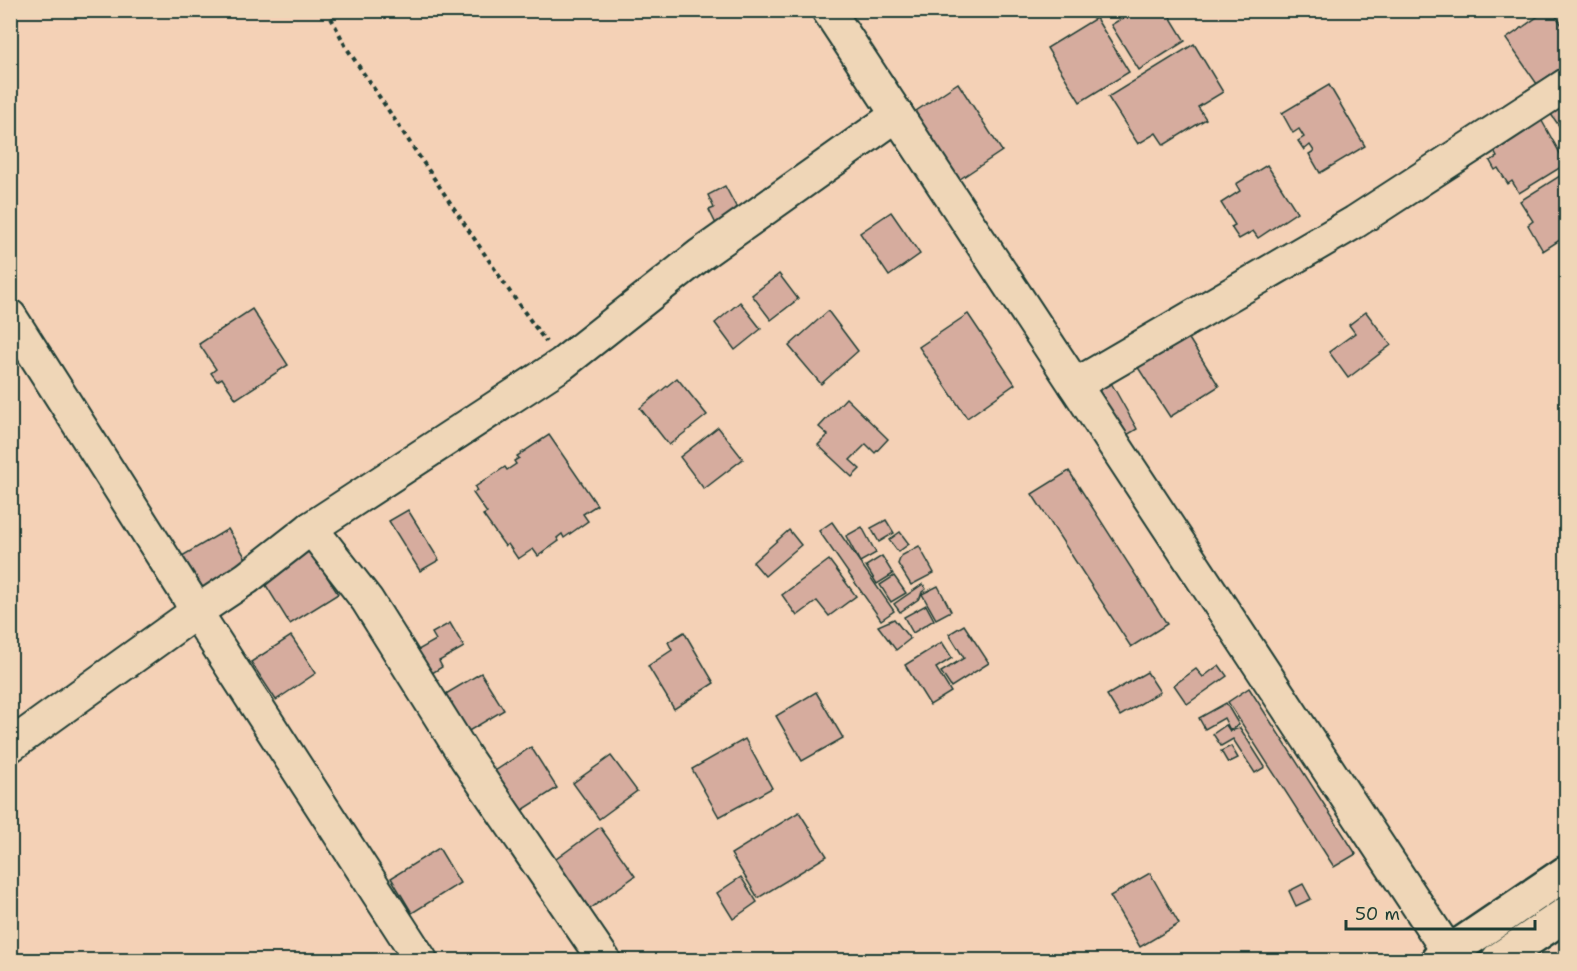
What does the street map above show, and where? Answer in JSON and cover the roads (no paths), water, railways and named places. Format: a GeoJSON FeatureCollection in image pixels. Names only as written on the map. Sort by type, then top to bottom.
{"type":"FeatureCollection","features":[{"type":"Feature","properties":{"kind":"highway"},"geometry":{"type":"LineString","coordinates":[[1444,957],[1566,873]]}},
{"type":"Feature","properties":{"kind":"highway"},"geometry":{"type":"LineString","coordinates":[[1498,960],[1566,914]]}},
{"type":"Feature","properties":{"kind":"street"},"geometry":{"type":"LineString","coordinates":[[828,10],[1075,385],[1444,957]]}},
{"type":"Feature","properties":{"kind":"street"},"geometry":{"type":"LineString","coordinates":[[1075,385],[1355,222],[1566,85]]}},
{"type":"Feature","properties":{"kind":"street"},"geometry":{"type":"LineString","coordinates":[[10,746],[247,578],[311,528],[562,364],[700,255],[897,115]]}},
{"type":"Feature","properties":{"kind":"street"},"geometry":{"type":"LineString","coordinates":[[10,316],[196,612],[421,960]]}},
{"type":"Feature","properties":{"kind":"street"},"geometry":{"type":"LineString","coordinates":[[311,528],[367,600],[466,758],[604,960]]}}]}
